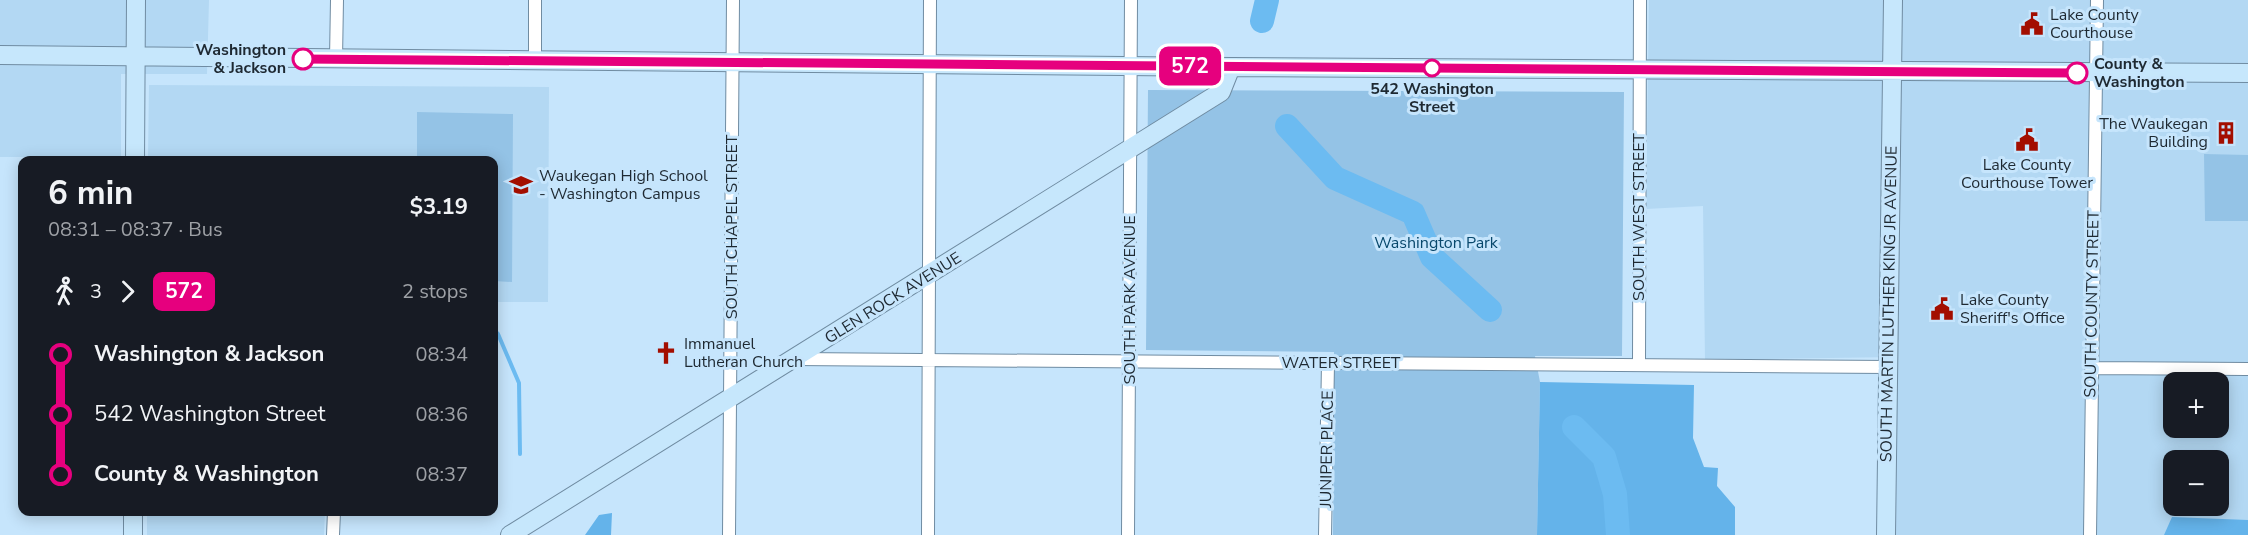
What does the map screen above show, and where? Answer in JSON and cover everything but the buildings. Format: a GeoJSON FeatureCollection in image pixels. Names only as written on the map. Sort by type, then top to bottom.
{"type":"FeatureCollection","features":[{"type":"Feature","properties":{"kind":"main road"},"geometry":{"type":"LineString","coordinates":[[135,156],[136,0]]}},
{"type":"Feature","properties":{"kind":"main road","name":"SOUTH MARTIN LUTHER KING JR AVENUE"},"geometry":{"type":"LineString","coordinates":[[1886,535],[1893,0]]}},
{"type":"Feature","properties":{"kind":"main road"},"geometry":{"type":"LineString","coordinates":[[0,55],[1232,67],[2248,73]]}},
{"type":"Feature","properties":{"kind":"main road","name":"GLEN ROCK AVENUE"},"geometry":{"type":"LineString","coordinates":[[510,535],[1221,92],[1232,67]]}},
{"type":"Feature","properties":{"kind":"main road"},"geometry":{"type":"LineString","coordinates":[[133,516],[133,535]]}},
{"type":"Feature","properties":{"kind":"street"},"geometry":{"type":"LineString","coordinates":[[336,59],[337,0]]}},
{"type":"Feature","properties":{"kind":"street"},"geometry":{"type":"LineString","coordinates":[[535,0],[535,60]]}},
{"type":"Feature","properties":{"kind":"street","name":"SOUTH CHAPEL STREET"},"geometry":{"type":"LineString","coordinates":[[729,535],[733,0]]}},
{"type":"Feature","properties":{"kind":"street"},"geometry":{"type":"LineString","coordinates":[[928,535],[930,0]]}},
{"type":"Feature","properties":{"kind":"street","name":"SOUTH PARK AVENUE"},"geometry":{"type":"LineString","coordinates":[[1128,535],[1131,0]]}},
{"type":"Feature","properties":{"kind":"street","name":"SOUTH WEST STREET"},"geometry":{"type":"LineString","coordinates":[[1639,365],[1640,0]]}},
{"type":"Feature","properties":{"kind":"street","name":"SOUTH COUNTY STREET"},"geometry":{"type":"LineString","coordinates":[[2090,535],[2097,0]]}},
{"type":"Feature","properties":{"kind":"street","name":"WATER STREET"},"geometry":{"type":"LineString","coordinates":[[794,360],[1888,367]]}},
{"type":"Feature","properties":{"kind":"street","name":"JUNIPER PLACE"},"geometry":{"type":"LineString","coordinates":[[1325,535],[1328,363]]}},
{"type":"Feature","properties":{"kind":"street"},"geometry":{"type":"LineString","coordinates":[[2091,368],[2248,369]]}},
{"type":"Feature","properties":{"kind":"street"},"geometry":{"type":"LineString","coordinates":[[333,535],[334,516]]}},
{"type":"Feature","properties":{"kind":"shaded area"},"geometry":{"type":"Polygon","coordinates":[[[0,0],[209,0],[207,74],[121,74],[121,156],[0,157],[0,0]]]}},
{"type":"Feature","properties":{"kind":"shaded area"},"geometry":{"type":"Polygon","coordinates":[[[1649,0],[2248,0],[2248,535],[1896,535],[1896,357],[1705,360],[1703,206],[1646,209],[1649,0]]]}},
{"type":"Feature","properties":{"kind":"shaded area","name":"Waukegan High School - Washington Campus"},"geometry":{"type":"Polygon","coordinates":[[[149,85],[549,87],[548,302],[498,302],[498,156],[148,156],[149,85]]]}},
{"type":"Feature","properties":{"kind":"shaded area"},"geometry":{"type":"Polygon","coordinates":[[[1540,382],[1694,385],[1693,438],[1704,467],[1718,468],[1717,486],[1735,507],[1735,535],[1537,535],[1540,382]]]}},
{"type":"Feature","properties":{"kind":"shaded area"},"geometry":{"type":"Polygon","coordinates":[[[612,513],[611,535],[585,535],[599,515],[612,513]]]}},
{"type":"Feature","properties":{"kind":"shaded area"},"geometry":{"type":"Polygon","coordinates":[[[147,516],[325,516],[324,535],[147,535],[147,516]]]}},
{"type":"Feature","properties":{"kind":"shaded area"},"geometry":{"type":"Polygon","coordinates":[[[2172,517],[2248,520],[2248,535],[2164,535],[2172,517]]]}},
{"type":"Feature","properties":{"kind":"green space","name":"Washington Park"},"geometry":{"type":"Polygon","coordinates":[[[1148,90],[1624,92],[1622,356],[1535,356],[1540,382],[1537,535],[1333,535],[1334,352],[1146,350],[1148,90]]]}},
{"type":"Feature","properties":{"kind":"green space"},"geometry":{"type":"Polygon","coordinates":[[[417,112],[513,114],[512,282],[498,281],[498,156],[417,156],[417,112]]]}},
{"type":"Feature","properties":{"kind":"green space"},"geometry":{"type":"Polygon","coordinates":[[[2204,154],[2248,155],[2248,221],[2205,221],[2204,154]]]}},
{"type":"Feature","properties":{"kind":"waterway"},"geometry":{"type":"LineString","coordinates":[[1262,21],[1267,0]]}},
{"type":"Feature","properties":{"kind":"waterway"},"geometry":{"type":"LineString","coordinates":[[1287,126],[1335,178],[1413,213],[1432,257],[1490,310]]}},
{"type":"Feature","properties":{"kind":"waterway"},"geometry":{"type":"LineString","coordinates":[[498,334],[519,383],[520,454]]}},
{"type":"Feature","properties":{"kind":"waterway"},"geometry":{"type":"LineString","coordinates":[[1574,427],[1604,457],[1615,494],[1618,535]]}},
{"type":"Feature","properties":{"kind":"bus line","name":"572"},"geometry":{"type":"LineString","coordinates":[[303,59],[2077,73]]}},
{"type":"Feature","properties":{"kind":"place","name":"Lake County Courthouse"},"geometry":{"type":"Point","coordinates":[2032,24]}},
{"type":"Feature","properties":{"kind":"place","name":"Washington & Jackson"},"geometry":{"type":"Point","coordinates":[303,59]}},
{"type":"Feature","properties":{"kind":"place","name":"542 Washington Street"},"geometry":{"type":"Point","coordinates":[1432,68]}},
{"type":"Feature","properties":{"kind":"place","name":"County & Washington"},"geometry":{"type":"Point","coordinates":[2077,73]}},
{"type":"Feature","properties":{"kind":"place","name":"The Waukegan Building"},"geometry":{"type":"Point","coordinates":[2226,133]}},
{"type":"Feature","properties":{"kind":"place","name":"Lake County Courthouse Tower"},"geometry":{"type":"Point","coordinates":[2027,140]}},
{"type":"Feature","properties":{"kind":"place","name":"Waukegan High School - Washington Campus"},"geometry":{"type":"Point","coordinates":[521,185]}},
{"type":"Feature","properties":{"kind":"place","name":"Lake County Sheriff's Office"},"geometry":{"type":"Point","coordinates":[1942,309]}},
{"type":"Feature","properties":{"kind":"place","name":"Immanuel Lutheran Church"},"geometry":{"type":"Point","coordinates":[666,353]}}]}
